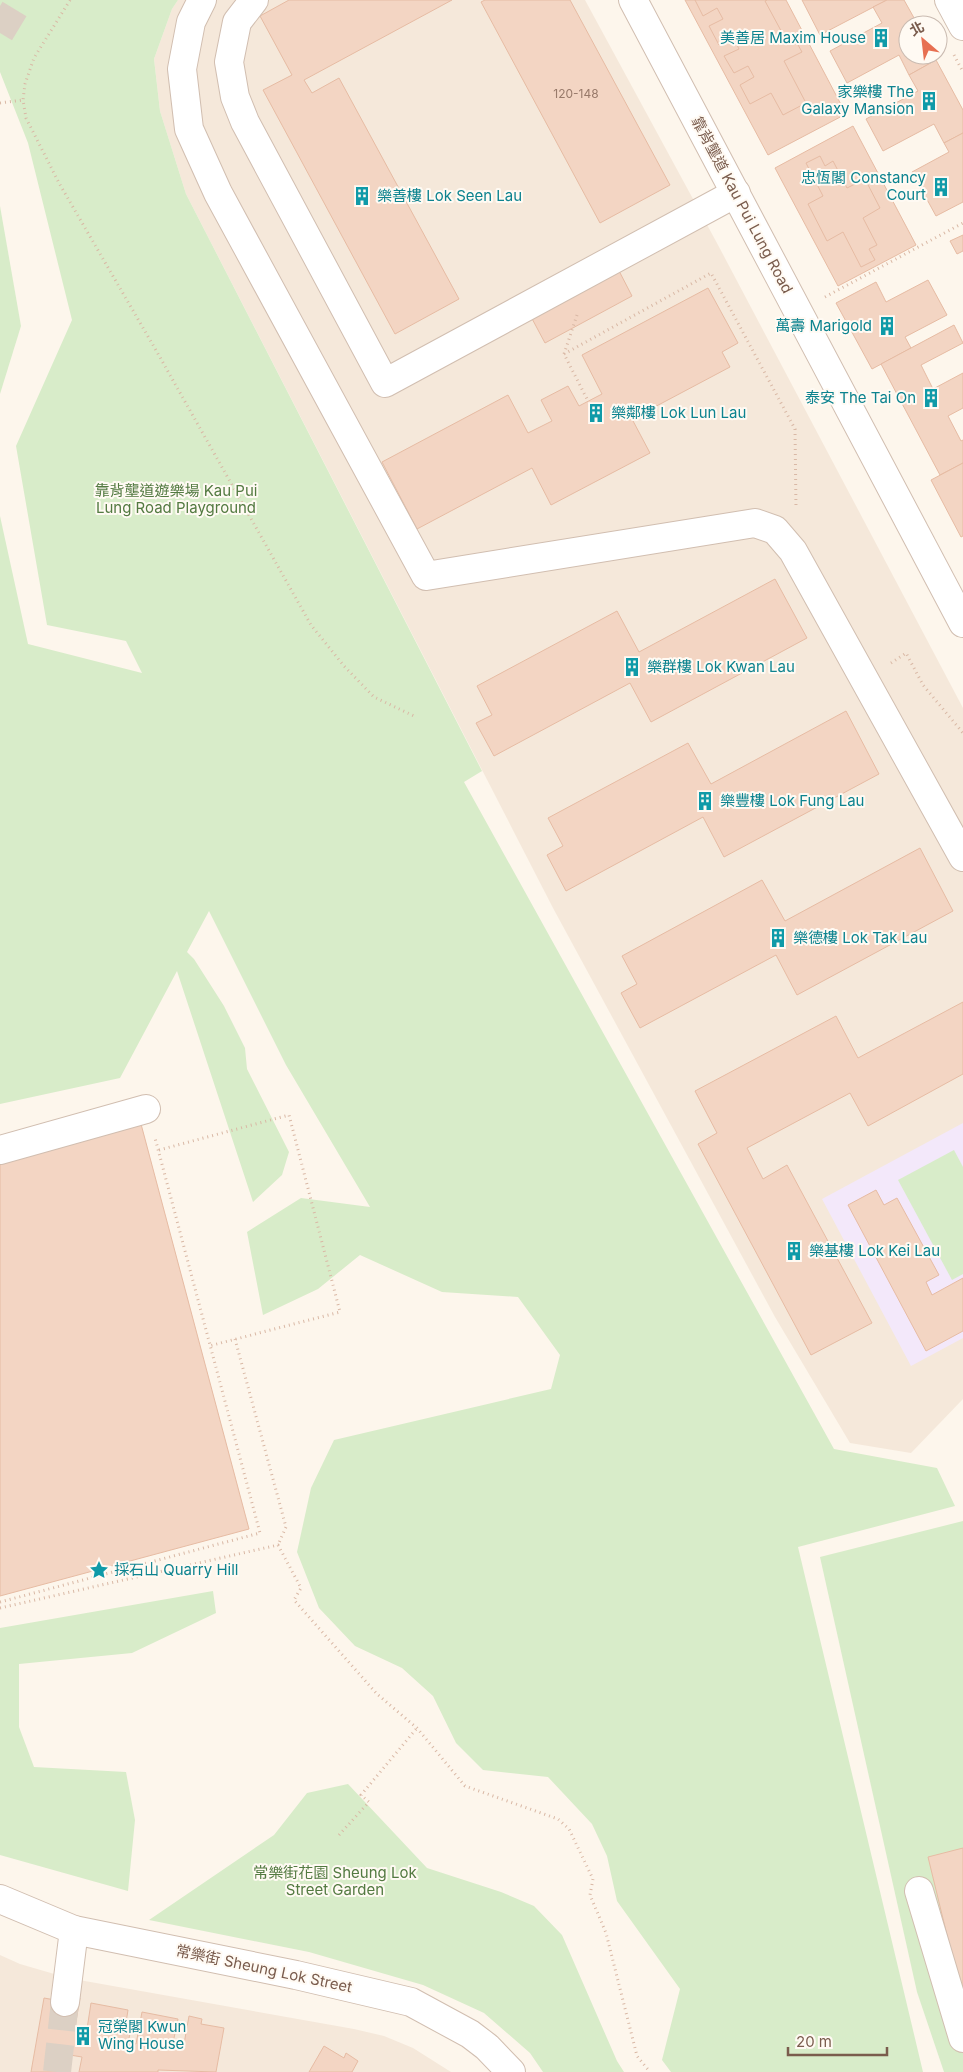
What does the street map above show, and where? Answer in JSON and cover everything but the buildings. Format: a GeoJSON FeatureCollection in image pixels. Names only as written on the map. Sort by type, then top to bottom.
{"type":"FeatureCollection","features":[{"type":"Feature","properties":{"kind":"street"},"geometry":{"type":"LineString","coordinates":[[202,0],[191,22],[182,69],[189,130],[218,193],[426,576],[755,523],[775,530],[793,551],[963,857]]}},
{"type":"Feature","properties":{"kind":"street"},"geometry":{"type":"LineString","coordinates":[[254,0],[237,22],[229,62],[235,96],[246,122],[386,384],[736,194]]}},
{"type":"Feature","properties":{"kind":"street","name":"靠背壟道 Kau Pui Lung Road"},"geometry":{"type":"LineString","coordinates":[[633,0],[963,622]]}},
{"type":"Feature","properties":{"kind":"street"},"geometry":{"type":"LineString","coordinates":[[949,0],[963,26]]}},
{"type":"Feature","properties":{"kind":"street"},"geometry":{"type":"LineString","coordinates":[[0,1150],[146,1109]]}},
{"type":"Feature","properties":{"kind":"street"},"geometry":{"type":"LineString","coordinates":[[919,1891],[963,2038]]}},
{"type":"Feature","properties":{"kind":"street","name":"常樂街 Sheung Lok Street"},"geometry":{"type":"LineString","coordinates":[[0,1899],[74,1930],[296,1975],[411,2002],[470,2034],[487,2047],[511,2072]]}},
{"type":"Feature","properties":{"kind":"street"},"geometry":{"type":"LineString","coordinates":[[65,2002],[74,1930]]}},
{"type":"Feature","properties":{"kind":"path"},"geometry":{"type":"LineString","coordinates":[[70,0],[34,58],[25,84],[23,100],[26,118],[59,182],[310,625],[344,666],[374,697],[414,716]]}},
{"type":"Feature","properties":{"kind":"path"},"geometry":{"type":"LineString","coordinates":[[0,103],[23,100]]}},
{"type":"Feature","properties":{"kind":"path"},"geometry":{"type":"LineString","coordinates":[[825,297],[963,223]]}},
{"type":"Feature","properties":{"kind":"path"},"geometry":{"type":"LineString","coordinates":[[564,354],[711,273],[794,429],[797,514]]}},
{"type":"Feature","properties":{"kind":"path"},"geometry":{"type":"LineString","coordinates":[[580,309],[564,354],[588,401]]}},
{"type":"Feature","properties":{"kind":"path"},"geometry":{"type":"LineString","coordinates":[[891,663],[906,652],[923,685],[963,733]]}},
{"type":"Feature","properties":{"kind":"path"},"geometry":{"type":"LineString","coordinates":[[0,1602],[260,1533],[209,1346],[159,1150],[146,1109]]}},
{"type":"Feature","properties":{"kind":"path"},"geometry":{"type":"LineString","coordinates":[[159,1150],[289,1115],[340,1312],[209,1346]]}},
{"type":"Feature","properties":{"kind":"path"},"geometry":{"type":"LineString","coordinates":[[235,1339],[286,1527],[278,1545]]}},
{"type":"Feature","properties":{"kind":"path"},"geometry":{"type":"LineString","coordinates":[[0,1608],[278,1545]]}},
{"type":"Feature","properties":{"kind":"path"},"geometry":{"type":"LineString","coordinates":[[278,1545],[302,1588],[294,1600],[377,1694],[417,1728],[465,1786],[558,1819],[569,1829],[593,1879],[590,1895],[606,1933],[637,2056],[650,2072]]}},
{"type":"Feature","properties":{"kind":"path"},"geometry":{"type":"LineString","coordinates":[[339,1836],[369,1802],[361,1795],[417,1728]]}},
{"type":"Feature","properties":{"kind":"shaded area"},"geometry":{"type":"Polygon","coordinates":[[[178,0],[585,0],[718,245],[963,708],[963,1399],[911,1453],[850,1443],[775,1317],[553,908],[186,194],[160,111],[154,59],[172,9],[178,0]]]}},
{"type":"Feature","properties":{"kind":"shaded area"},"geometry":{"type":"Polygon","coordinates":[[[963,1123],[963,1338],[911,1366],[822,1199],[963,1123]]]}},
{"type":"Feature","properties":{"kind":"shaded area"},"geometry":{"type":"Polygon","coordinates":[[[0,1955],[20,1964],[68,1978],[384,2036],[413,2048],[451,2072],[0,2072],[0,1955]]]}},
{"type":"Feature","properties":{"kind":"green space","name":"靠背壟道遊樂場 Kau Pui Lung Road Playground"},"geometry":{"type":"Polygon","coordinates":[[[0,0],[178,0],[172,9],[154,59],[160,111],[186,194],[482,771],[464,782],[834,1449],[937,1468],[955,1506],[798,1547],[923,2072],[671,2072],[662,2060],[680,1989],[617,1901],[607,1856],[592,1824],[548,1777],[483,1770],[456,1743],[433,1696],[402,1668],[355,1646],[319,1608],[297,1552],[311,1488],[334,1440],[551,1389],[560,1355],[518,1297],[442,1292],[360,1255],[318,1289],[263,1315],[247,1232],[301,1198],[370,1207],[286,1065],[209,911],[187,952],[194,959],[224,1006],[245,1048],[247,1069],[289,1152],[282,1175],[253,1202],[177,971],[120,1078],[0,1104],[0,516],[28,644],[142,673],[126,641],[47,625],[16,446],[72,320],[28,143],[0,72],[0,0]]]}},
{"type":"Feature","properties":{"kind":"green space"},"geometry":{"type":"Polygon","coordinates":[[[0,206],[21,326],[0,394],[0,206]]]}},
{"type":"Feature","properties":{"kind":"green space"},"geometry":{"type":"Polygon","coordinates":[[[954,1150],[963,1167],[963,1274],[952,1280],[898,1180],[954,1150]]]}},
{"type":"Feature","properties":{"kind":"green space"},"geometry":{"type":"Polygon","coordinates":[[[963,1521],[963,2072],[944,2072],[917,1992],[820,1557],[963,1521]]]}},
{"type":"Feature","properties":{"kind":"green space"},"geometry":{"type":"Polygon","coordinates":[[[213,1591],[216,1613],[132,1653],[19,1664],[19,1727],[34,1767],[126,1772],[135,1820],[128,1891],[0,1855],[0,1628],[213,1591]]]}},
{"type":"Feature","properties":{"kind":"green space","name":"常樂街花園 Sheung Lok Street Garden"},"geometry":{"type":"Polygon","coordinates":[[[348,1784],[427,1868],[501,1892],[534,1906],[562,1935],[617,2061],[624,2072],[543,2072],[530,2053],[484,2013],[423,1985],[309,1952],[149,1920],[274,1835],[307,1793],[348,1784]]]}},
{"type":"Feature","properties":{"kind":"tunnel"},"geometry":{"type":"LineString","coordinates":[[0,33],[20,0]]}},
{"type":"Feature","properties":{"kind":"tunnel"},"geometry":{"type":"LineString","coordinates":[[57,2072],[65,2002]]}},
{"type":"Feature","properties":{"kind":"place","name":"美善居 Maxim House"},"geometry":{"type":"Point","coordinates":[881,38]}},
{"type":"Feature","properties":{"kind":"place","name":"家樂樓 The Galaxy Mansion"},"geometry":{"type":"Point","coordinates":[929,101]}},
{"type":"Feature","properties":{"kind":"place","name":"忠恆閣 Constancy Court"},"geometry":{"type":"Point","coordinates":[941,187]}},
{"type":"Feature","properties":{"kind":"place","name":"樂善樓 Lok Seen Lau"},"geometry":{"type":"Point","coordinates":[362,196]}},
{"type":"Feature","properties":{"kind":"place","name":"萬壽 Marigold"},"geometry":{"type":"Point","coordinates":[887,326]}},
{"type":"Feature","properties":{"kind":"place","name":"泰安 The Tai On"},"geometry":{"type":"Point","coordinates":[931,398]}},
{"type":"Feature","properties":{"kind":"place","name":"樂鄰樓 Lok Lun Lau"},"geometry":{"type":"Point","coordinates":[596,413]}},
{"type":"Feature","properties":{"kind":"place","name":"樂群樓 Lok Kwan Lau"},"geometry":{"type":"Point","coordinates":[632,667]}},
{"type":"Feature","properties":{"kind":"place","name":"樂豐樓 Lok Fung Lau"},"geometry":{"type":"Point","coordinates":[705,801]}},
{"type":"Feature","properties":{"kind":"place","name":"樂德樓 Lok Tak Lau"},"geometry":{"type":"Point","coordinates":[778,938]}},
{"type":"Feature","properties":{"kind":"place","name":"樂基樓 Lok Kei Lau"},"geometry":{"type":"Point","coordinates":[794,1251]}},
{"type":"Feature","properties":{"kind":"place","name":"採石山 Quarry Hill"},"geometry":{"type":"Point","coordinates":[99,1570]}},
{"type":"Feature","properties":{"kind":"place","name":"冠榮閣 Kwun Wing House"},"geometry":{"type":"Point","coordinates":[83,2036]}}]}
